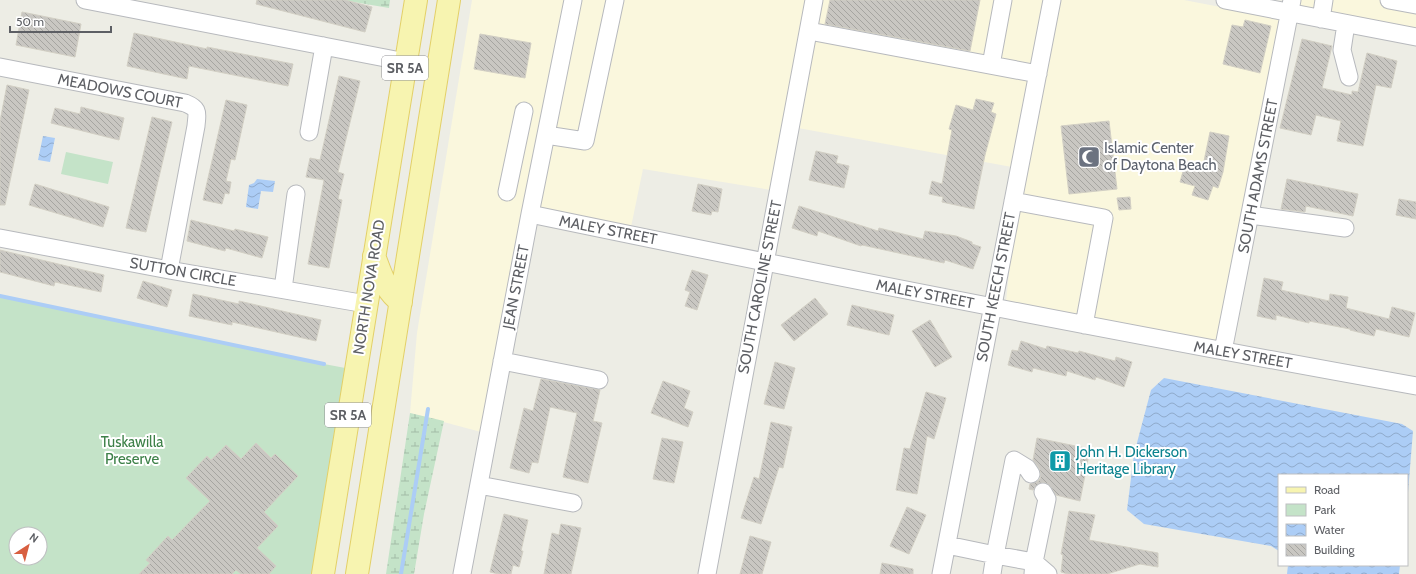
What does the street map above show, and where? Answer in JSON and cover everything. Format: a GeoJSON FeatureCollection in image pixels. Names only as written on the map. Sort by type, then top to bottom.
{"type":"FeatureCollection","features":[{"type":"Feature","properties":{"kind":"main road","name":"NORTH NOVA ROAD"},"geometry":{"type":"LineString","coordinates":[[323,574],[416,0]]}},
{"type":"Feature","properties":{"kind":"main road","name":"SR 5A"},"geometry":{"type":"LineString","coordinates":[[357,574],[449,0]]}},
{"type":"Feature","properties":{"kind":"main road"},"geometry":{"type":"LineString","coordinates":[[374,256],[386,287],[392,296],[401,302]]}},
{"type":"Feature","properties":{"kind":"main road"},"geometry":{"type":"LineString","coordinates":[[366,304],[378,320],[392,355]]}},
{"type":"Feature","properties":{"kind":"street"},"geometry":{"type":"LineString","coordinates":[[85,0],[406,62]]}},
{"type":"Feature","properties":{"kind":"street","name":"JEAN STREET"},"geometry":{"type":"LineString","coordinates":[[462,574],[530,214],[573,0]]}},
{"type":"Feature","properties":{"kind":"street"},"geometry":{"type":"LineString","coordinates":[[546,134],[585,141],[615,0]]}},
{"type":"Feature","properties":{"kind":"street","name":"SOUTH CAROLINE STREET"},"geometry":{"type":"LineString","coordinates":[[707,574],[814,0]]}},
{"type":"Feature","properties":{"kind":"street"},"geometry":{"type":"LineString","coordinates":[[991,65],[1003,0]]}},
{"type":"Feature","properties":{"kind":"street","name":"SOUTH KEECH STREET"},"geometry":{"type":"LineString","coordinates":[[941,574],[1052,0]]}},
{"type":"Feature","properties":{"kind":"street"},"geometry":{"type":"LineString","coordinates":[[1224,0],[1291,6],[1321,19],[1416,37]]}},
{"type":"Feature","properties":{"kind":"street"},"geometry":{"type":"LineString","coordinates":[[1321,19],[1324,0]]}},
{"type":"Feature","properties":{"kind":"street"},"geometry":{"type":"LineString","coordinates":[[1389,0],[1416,5]]}},
{"type":"Feature","properties":{"kind":"street","name":"SOUTH ADAMS STREET"},"geometry":{"type":"LineString","coordinates":[[1223,351],[1291,6]]}},
{"type":"Feature","properties":{"kind":"street"},"geometry":{"type":"LineString","coordinates":[[1346,24],[1342,50],[1349,77]]}},
{"type":"Feature","properties":{"kind":"street"},"geometry":{"type":"LineString","coordinates":[[808,31],[1038,74]]}},
{"type":"Feature","properties":{"kind":"street"},"geometry":{"type":"LineString","coordinates":[[309,132],[324,46]]}},
{"type":"Feature","properties":{"kind":"street","name":"MEADOWS COURT"},"geometry":{"type":"LineString","coordinates":[[0,66],[185,103],[195,108],[197,112],[196,126],[169,270]]}},
{"type":"Feature","properties":{"kind":"street"},"geometry":{"type":"LineString","coordinates":[[507,192],[524,111]]}},
{"type":"Feature","properties":{"kind":"street"},"geometry":{"type":"LineString","coordinates":[[283,289],[296,194]]}},
{"type":"Feature","properties":{"kind":"street"},"geometry":{"type":"LineString","coordinates":[[1013,201],[1104,218],[1084,325]]}},
{"type":"Feature","properties":{"kind":"street","name":"MALEY STREET"},"geometry":{"type":"LineString","coordinates":[[530,214],[1084,325],[1416,386]]}},
{"type":"Feature","properties":{"kind":"street"},"geometry":{"type":"LineString","coordinates":[[1250,215],[1345,228]]}},
{"type":"Feature","properties":{"kind":"street","name":"SUTTON CIRCLE"},"geometry":{"type":"LineString","coordinates":[[0,238],[169,270],[366,304]]}},
{"type":"Feature","properties":{"kind":"street"},"geometry":{"type":"LineString","coordinates":[[502,361],[599,380]]}},
{"type":"Feature","properties":{"kind":"street"},"geometry":{"type":"LineString","coordinates":[[992,574],[1014,460],[1027,468],[1031,474]]}},
{"type":"Feature","properties":{"kind":"street"},"geometry":{"type":"LineString","coordinates":[[479,485],[573,503]]}},
{"type":"Feature","properties":{"kind":"street"},"geometry":{"type":"LineString","coordinates":[[1034,568],[1045,496]]}},
{"type":"Feature","properties":{"kind":"street"},"geometry":{"type":"LineString","coordinates":[[946,545],[995,554],[1048,574]]}},
{"type":"Feature","properties":{"kind":"shaded area"},"geometry":{"type":"Polygon","coordinates":[[[472,0],[566,0],[481,432],[410,413],[417,333],[472,0]]]}},
{"type":"Feature","properties":{"kind":"shaded area"},"geometry":{"type":"Polygon","coordinates":[[[580,0],[807,0],[771,190],[643,169],[631,227],[538,208],[580,0]]]}},
{"type":"Feature","properties":{"kind":"shaded area"},"geometry":{"type":"Polygon","coordinates":[[[822,0],[1045,0],[1012,167],[798,128],[822,0]]]}},
{"type":"Feature","properties":{"kind":"shaded area"},"geometry":{"type":"Polygon","coordinates":[[[1059,0],[1184,0],[1282,19],[1218,342],[1006,302],[1013,235],[1059,0]]]}},
{"type":"Feature","properties":{"kind":"shaded area"},"geometry":{"type":"Polygon","coordinates":[[[1300,0],[1416,0],[1416,29],[1299,6],[1300,0]]]}},
{"type":"Feature","properties":{"kind":"green space"},"geometry":{"type":"Polygon","coordinates":[[[342,0],[390,0],[389,8],[342,0]]]}},
{"type":"Feature","properties":{"kind":"green space"},"geometry":{"type":"Polygon","coordinates":[[[66,152],[113,162],[108,184],[61,174],[66,152]]]}},
{"type":"Feature","properties":{"kind":"green space","name":"Tuskawilla Preserve"},"geometry":{"type":"Polygon","coordinates":[[[0,296],[356,370],[323,574],[0,574],[0,296]]]}},
{"type":"Feature","properties":{"kind":"green space"},"geometry":{"type":"Polygon","coordinates":[[[410,413],[444,421],[424,514],[414,574],[386,574],[410,413]]]}},
{"type":"Feature","properties":{"kind":"water"},"geometry":{"type":"Polygon","coordinates":[[[43,136],[55,138],[50,162],[38,160],[43,136]]]}},
{"type":"Feature","properties":{"kind":"water"},"geometry":{"type":"Polygon","coordinates":[[[257,179],[275,181],[273,192],[261,191],[258,209],[246,207],[249,185],[254,183],[257,179]]]}},
{"type":"Feature","properties":{"kind":"water"},"geometry":{"type":"Polygon","coordinates":[[[1164,378],[1402,424],[1413,431],[1408,493],[1408,474],[1278,474],[1278,550],[1271,546],[1144,524],[1127,510],[1134,454],[1151,390],[1164,378]]]}},
{"type":"Feature","properties":{"kind":"water"},"geometry":{"type":"Polygon","coordinates":[[[1288,566],[1400,566],[1399,574],[1287,574],[1288,566]]]}},
{"type":"Feature","properties":{"kind":"building"},"geometry":{"type":"Polygon","coordinates":[[[257,0],[345,0],[372,7],[365,32],[256,4],[257,0]]]}},
{"type":"Feature","properties":{"kind":"building"},"geometry":{"type":"Polygon","coordinates":[[[830,0],[980,0],[970,51],[825,24],[830,0]]]}},
{"type":"Feature","properties":{"kind":"building"},"geometry":{"type":"Polygon","coordinates":[[[22,12],[81,24],[75,57],[16,45],[22,12]]]}},
{"type":"Feature","properties":{"kind":"building"},"geometry":{"type":"Polygon","coordinates":[[[1245,20],[1271,26],[1260,73],[1223,64],[1232,25],[1243,27],[1245,20]]]}},
{"type":"Feature","properties":{"kind":"building"},"geometry":{"type":"Polygon","coordinates":[[[134,33],[207,49],[207,47],[293,64],[288,86],[189,66],[187,79],[127,66],[134,33]]]}},
{"type":"Feature","properties":{"kind":"building"},"geometry":{"type":"Polygon","coordinates":[[[480,34],[531,43],[525,78],[474,69],[480,34]]]}},
{"type":"Feature","properties":{"kind":"building"},"geometry":{"type":"Polygon","coordinates":[[[1302,39],[1332,46],[1322,88],[1352,95],[1352,91],[1358,92],[1367,53],[1397,61],[1391,88],[1376,85],[1363,146],[1337,141],[1341,121],[1316,115],[1311,135],[1280,128],[1302,39]]]}},
{"type":"Feature","properties":{"kind":"building"},"geometry":{"type":"Polygon","coordinates":[[[339,76],[360,81],[338,172],[344,174],[338,199],[342,200],[329,268],[308,264],[324,180],[306,177],[310,158],[320,160],[339,76]]]}},
{"type":"Feature","properties":{"kind":"building"},"geometry":{"type":"Polygon","coordinates":[[[7,85],[29,90],[5,205],[0,205],[0,121],[7,85]]]}},
{"type":"Feature","properties":{"kind":"building"},"geometry":{"type":"Polygon","coordinates":[[[976,99],[994,103],[991,112],[996,114],[985,155],[974,209],[942,202],[943,197],[929,194],[932,181],[942,184],[952,130],[949,129],[956,105],[973,110],[976,99]]]}},
{"type":"Feature","properties":{"kind":"building"},"geometry":{"type":"Polygon","coordinates":[[[226,100],[247,105],[235,160],[231,159],[226,181],[231,182],[229,194],[225,193],[222,204],[203,200],[226,100]]]}},
{"type":"Feature","properties":{"kind":"building"},"geometry":{"type":"Polygon","coordinates":[[[81,107],[124,118],[119,140],[51,123],[55,108],[80,114],[81,107]]]}},
{"type":"Feature","properties":{"kind":"building"},"geometry":{"type":"Polygon","coordinates":[[[152,117],[172,122],[146,232],[126,228],[152,117]]]}},
{"type":"Feature","properties":{"kind":"building","name":"Islamic Center of Daytona Beach"},"geometry":{"type":"Polygon","coordinates":[[[1109,121],[1117,189],[1069,194],[1061,126],[1109,121]]]}},
{"type":"Feature","properties":{"kind":"building"},"geometry":{"type":"Polygon","coordinates":[[[1210,132],[1229,136],[1223,172],[1218,188],[1213,186],[1208,200],[1192,195],[1195,186],[1180,182],[1186,161],[1203,166],[1210,132]]]}},
{"type":"Feature","properties":{"kind":"building"},"geometry":{"type":"Polygon","coordinates":[[[816,151],[838,156],[836,163],[849,166],[844,188],[809,180],[816,151]]]}},
{"type":"Feature","properties":{"kind":"building"},"geometry":{"type":"Polygon","coordinates":[[[1287,179],[1358,194],[1353,216],[1306,206],[1305,212],[1281,209],[1287,179]]]}},
{"type":"Feature","properties":{"kind":"building"},"geometry":{"type":"Polygon","coordinates":[[[35,184],[109,207],[103,227],[29,205],[35,184]]]}},
{"type":"Feature","properties":{"kind":"building"},"geometry":{"type":"Polygon","coordinates":[[[698,184],[722,189],[718,212],[712,211],[711,215],[692,211],[698,184]]]}},
{"type":"Feature","properties":{"kind":"building"},"geometry":{"type":"Polygon","coordinates":[[[1130,197],[1131,209],[1119,210],[1117,198],[1130,197]]]}},
{"type":"Feature","properties":{"kind":"building"},"geometry":{"type":"Polygon","coordinates":[[[1399,199],[1416,202],[1416,219],[1396,215],[1399,199]]]}},
{"type":"Feature","properties":{"kind":"building"},"geometry":{"type":"Polygon","coordinates":[[[799,206],[878,231],[879,228],[923,239],[925,231],[956,236],[981,247],[973,269],[945,260],[944,263],[861,246],[818,231],[817,236],[792,228],[799,206]]]}},
{"type":"Feature","properties":{"kind":"building"},"geometry":{"type":"Polygon","coordinates":[[[191,220],[234,231],[235,229],[268,237],[262,258],[226,248],[225,251],[187,241],[191,220]]]}},
{"type":"Feature","properties":{"kind":"building"},"geometry":{"type":"Polygon","coordinates":[[[0,250],[104,275],[101,292],[55,282],[54,286],[0,272],[0,250]]]}},
{"type":"Feature","properties":{"kind":"building"},"geometry":{"type":"Polygon","coordinates":[[[692,270],[708,275],[697,310],[685,306],[690,292],[685,290],[692,270]]]}},
{"type":"Feature","properties":{"kind":"building"},"geometry":{"type":"Polygon","coordinates":[[[1264,278],[1283,282],[1281,290],[1329,301],[1330,294],[1348,297],[1346,308],[1389,319],[1392,307],[1415,313],[1409,337],[1376,329],[1374,336],[1350,329],[1309,321],[1309,323],[1276,315],[1276,320],[1257,316],[1264,278]]]}},
{"type":"Feature","properties":{"kind":"building"},"geometry":{"type":"Polygon","coordinates":[[[143,281],[172,290],[167,307],[137,298],[143,281]]]}},
{"type":"Feature","properties":{"kind":"building"},"geometry":{"type":"Polygon","coordinates":[[[193,294],[239,304],[239,301],[321,320],[316,341],[232,322],[232,325],[189,316],[193,294]]]}},
{"type":"Feature","properties":{"kind":"building"},"geometry":{"type":"Polygon","coordinates":[[[815,298],[828,314],[794,341],[781,325],[815,298]]]}},
{"type":"Feature","properties":{"kind":"building"},"geometry":{"type":"Polygon","coordinates":[[[852,305],[894,315],[889,335],[847,325],[852,305]]]}},
{"type":"Feature","properties":{"kind":"building"},"geometry":{"type":"Polygon","coordinates":[[[930,320],[952,357],[935,367],[912,331],[930,320]]]}},
{"type":"Feature","properties":{"kind":"building"},"geometry":{"type":"Polygon","coordinates":[[[1021,341],[1046,349],[1047,346],[1078,353],[1079,351],[1115,361],[1116,357],[1132,362],[1124,387],[1096,377],[1095,380],[1067,371],[1066,376],[1033,368],[1032,372],[1008,365],[1012,350],[1018,351],[1021,341]]]}},
{"type":"Feature","properties":{"kind":"building"},"geometry":{"type":"Polygon","coordinates":[[[775,362],[795,368],[784,409],[764,404],[775,362]]]}},
{"type":"Feature","properties":{"kind":"building"},"geometry":{"type":"Polygon","coordinates":[[[541,379],[600,390],[593,421],[602,423],[588,483],[563,477],[577,413],[550,407],[538,463],[532,462],[529,473],[510,468],[524,408],[533,411],[541,379]]]}},
{"type":"Feature","properties":{"kind":"building"},"geometry":{"type":"Polygon","coordinates":[[[663,381],[690,391],[684,408],[693,412],[688,427],[651,413],[663,381]]]}},
{"type":"Feature","properties":{"kind":"building"},"geometry":{"type":"Polygon","coordinates":[[[926,392],[946,398],[934,439],[927,436],[917,494],[896,490],[904,448],[910,449],[926,392]]]}},
{"type":"Feature","properties":{"kind":"building"},"geometry":{"type":"Polygon","coordinates":[[[771,422],[792,427],[783,468],[779,467],[761,524],[741,518],[754,477],[759,479],[771,422]]]}},
{"type":"Feature","properties":{"kind":"building"},"geometry":{"type":"Polygon","coordinates":[[[662,438],[683,442],[674,483],[653,479],[662,438]]]}},
{"type":"Feature","properties":{"kind":"building","name":"John H. Dickerson Heritage Library"},"geometry":{"type":"Polygon","coordinates":[[[1037,438],[1090,449],[1080,501],[1056,495],[1048,484],[1043,482],[1038,484],[1033,490],[1029,489],[1030,484],[1037,482],[1040,479],[1041,474],[1039,468],[1033,460],[1037,438]]]}},
{"type":"Feature","properties":{"kind":"building"},"geometry":{"type":"Polygon","coordinates":[[[256,443],[271,458],[275,454],[298,476],[264,512],[278,526],[257,548],[276,566],[269,574],[241,574],[236,570],[232,574],[139,574],[150,563],[146,560],[168,536],[172,540],[210,501],[186,478],[207,456],[211,460],[226,445],[241,459],[256,443]]]}},
{"type":"Feature","properties":{"kind":"building"},"geometry":{"type":"Polygon","coordinates":[[[907,507],[926,515],[909,554],[890,546],[907,507]]]}},
{"type":"Feature","properties":{"kind":"building"},"geometry":{"type":"Polygon","coordinates":[[[1069,511],[1095,515],[1089,540],[1158,553],[1158,567],[1140,564],[1107,574],[1068,574],[1061,572],[1063,555],[1061,554],[1069,511]]]}},
{"type":"Feature","properties":{"kind":"building"},"geometry":{"type":"Polygon","coordinates":[[[504,514],[528,520],[519,567],[513,565],[511,574],[490,572],[504,514]]]}},
{"type":"Feature","properties":{"kind":"building"},"geometry":{"type":"Polygon","coordinates":[[[561,524],[581,528],[571,574],[544,574],[552,533],[559,535],[561,524]]]}},
{"type":"Feature","properties":{"kind":"building"},"geometry":{"type":"Polygon","coordinates":[[[750,536],[771,542],[762,574],[740,574],[750,536]]]}},
{"type":"Feature","properties":{"kind":"building"},"geometry":{"type":"Polygon","coordinates":[[[882,563],[913,569],[913,574],[880,574],[882,563]]]}},
{"type":"Feature","properties":{"kind":"waterway"},"geometry":{"type":"LineString","coordinates":[[0,296],[324,364]]}},
{"type":"Feature","properties":{"kind":"waterway"},"geometry":{"type":"LineString","coordinates":[[401,574],[428,409]]}},
{"type":"Feature","properties":{"kind":"place","name":"Islamic Center of Daytona Beach"},"geometry":{"type":"Point","coordinates":[1089,157]}},
{"type":"Feature","properties":{"kind":"place","name":"John H. Dickerson Heritage Library"},"geometry":{"type":"Point","coordinates":[1060,461]}}]}
